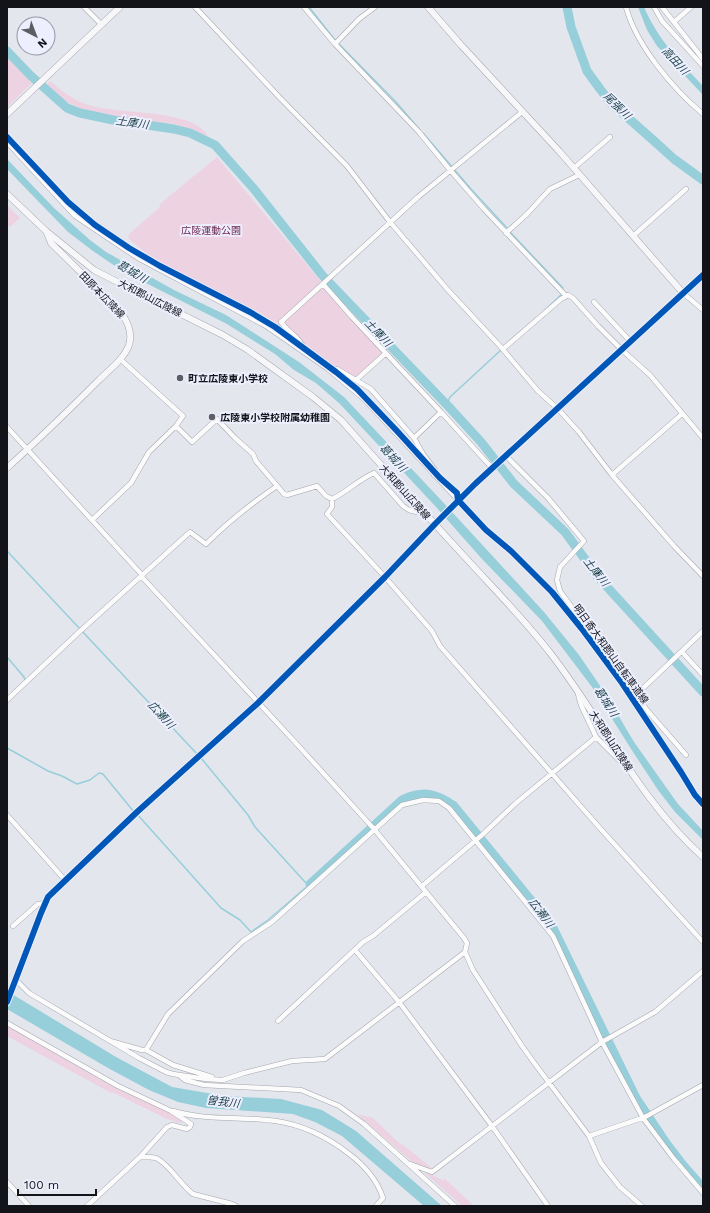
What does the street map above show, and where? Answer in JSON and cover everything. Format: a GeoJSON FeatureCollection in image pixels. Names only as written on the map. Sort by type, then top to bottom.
{"type":"FeatureCollection","features":[{"type":"Feature","properties":{"kind":"main road"},"geometry":{"type":"LineString","coordinates":[[7,114],[120,7]]}},
{"type":"Feature","properties":{"kind":"main road"},"geometry":{"type":"LineString","coordinates":[[428,7],[574,168],[683,293]]}},
{"type":"Feature","properties":{"kind":"main road","name":"田原本広陵線"},"geometry":{"type":"LineString","coordinates":[[7,194],[46,231],[51,243],[120,311],[130,332],[129,344],[120,359],[7,468]]}},
{"type":"Feature","properties":{"kind":"main road","name":"大和郡山広陵線"},"geometry":{"type":"LineString","coordinates":[[46,231],[94,270],[223,335],[248,350],[313,397],[341,420],[529,627],[576,688],[634,776],[671,826],[703,857]]}},
{"type":"Feature","properties":{"kind":"main road"},"geometry":{"type":"LineString","coordinates":[[7,1002],[48,897],[136,814],[258,703],[385,577],[458,500],[703,275]]}},
{"type":"Feature","properties":{"kind":"street"},"geometry":{"type":"LineString","coordinates":[[84,7],[101,24]]}},
{"type":"Feature","properties":{"kind":"street"},"geometry":{"type":"LineString","coordinates":[[195,7],[280,98],[347,166],[390,222],[448,290],[502,348],[538,391],[558,409],[579,432],[612,475],[674,546],[703,576]]}},
{"type":"Feature","properties":{"kind":"street"},"geometry":{"type":"LineString","coordinates":[[304,7],[419,132],[450,170],[506,233],[566,296],[568,295],[573,298],[598,326],[650,375],[703,437]]}},
{"type":"Feature","properties":{"kind":"street"},"geometry":{"type":"LineString","coordinates":[[337,42],[359,19],[375,7]]}},
{"type":"Feature","properties":{"kind":"street"},"geometry":{"type":"LineString","coordinates":[[626,7],[641,42],[657,67],[703,114]]}},
{"type":"Feature","properties":{"kind":"street"},"geometry":{"type":"LineString","coordinates":[[654,7],[656,12],[703,66]]}},
{"type":"Feature","properties":{"kind":"street"},"geometry":{"type":"LineString","coordinates":[[656,12],[658,7]]}},
{"type":"Feature","properties":{"kind":"street"},"geometry":{"type":"LineString","coordinates":[[662,7],[703,59]]}},
{"type":"Feature","properties":{"kind":"street"},"geometry":{"type":"LineString","coordinates":[[674,22],[691,7]]}},
{"type":"Feature","properties":{"kind":"street"},"geometry":{"type":"LineString","coordinates":[[303,351],[303,345],[285,328],[281,322],[390,222],[450,170],[522,112]]}},
{"type":"Feature","properties":{"kind":"street"},"geometry":{"type":"LineString","coordinates":[[574,168],[610,137]]}},
{"type":"Feature","properties":{"kind":"street"},"geometry":{"type":"LineString","coordinates":[[7,142],[75,216],[138,258],[266,326],[328,369],[364,399],[434,476],[486,530]]}},
{"type":"Feature","properties":{"kind":"street"},"geometry":{"type":"LineString","coordinates":[[506,233],[527,214],[550,189],[579,175]]}},
{"type":"Feature","properties":{"kind":"street"},"geometry":{"type":"LineString","coordinates":[[633,236],[686,189]]}},
{"type":"Feature","properties":{"kind":"street"},"geometry":{"type":"LineString","coordinates":[[323,284],[492,468]]}},
{"type":"Feature","properties":{"kind":"street"},"geometry":{"type":"LineString","coordinates":[[683,293],[703,310]]}},
{"type":"Feature","properties":{"kind":"street"},"geometry":{"type":"LineString","coordinates":[[502,348],[566,296]]}},
{"type":"Feature","properties":{"kind":"street"},"geometry":{"type":"LineString","coordinates":[[594,302],[631,342]]}},
{"type":"Feature","properties":{"kind":"street"},"geometry":{"type":"LineString","coordinates":[[356,380],[386,353]]}},
{"type":"Feature","properties":{"kind":"street"},"geometry":{"type":"LineString","coordinates":[[92,520],[131,483],[149,452],[176,426],[183,416],[120,359]]}},
{"type":"Feature","properties":{"kind":"street"},"geometry":{"type":"LineString","coordinates":[[328,369],[337,369],[371,389],[414,438],[423,454],[436,470],[434,476]]}},
{"type":"Feature","properties":{"kind":"street"},"geometry":{"type":"LineString","coordinates":[[414,438],[441,412]]}},
{"type":"Feature","properties":{"kind":"street"},"geometry":{"type":"LineString","coordinates":[[612,475],[682,414]]}},
{"type":"Feature","properties":{"kind":"street"},"geometry":{"type":"LineString","coordinates":[[176,426],[192,442],[217,419],[253,454],[256,461],[284,494],[287,495],[317,486],[326,496],[332,499],[339,496],[363,478],[374,472],[403,506],[409,510],[425,514]]}},
{"type":"Feature","properties":{"kind":"street"},"geometry":{"type":"LineString","coordinates":[[7,427],[141,576],[372,828],[422,886],[464,938],[467,943],[465,952],[473,970],[535,1064],[589,1136],[601,1162],[620,1187],[642,1206]]}},
{"type":"Feature","properties":{"kind":"street"},"geometry":{"type":"LineString","coordinates":[[506,456],[567,518],[584,541],[560,567],[557,580],[560,591],[652,716],[686,755]]}},
{"type":"Feature","properties":{"kind":"street"},"geometry":{"type":"LineString","coordinates":[[7,700],[78,633],[190,532],[206,544],[222,528],[255,501],[277,486]]}},
{"type":"Feature","properties":{"kind":"street"},"geometry":{"type":"LineString","coordinates":[[332,499],[332,507],[327,514],[432,631],[440,646],[552,774],[703,942]]}},
{"type":"Feature","properties":{"kind":"street"},"geometry":{"type":"LineString","coordinates":[[636,694],[703,631]]}},
{"type":"Feature","properties":{"kind":"street"},"geometry":{"type":"LineString","coordinates":[[680,653],[703,675]]}},
{"type":"Feature","properties":{"kind":"street"},"geometry":{"type":"LineString","coordinates":[[576,688],[581,705],[596,737],[634,776]]}},
{"type":"Feature","properties":{"kind":"street"},"geometry":{"type":"LineString","coordinates":[[422,886],[482,835],[516,803],[596,737]]}},
{"type":"Feature","properties":{"kind":"street"},"geometry":{"type":"LineString","coordinates":[[146,1050],[168,1014],[179,1003],[243,941],[272,922],[372,828],[402,805],[423,800],[439,801],[449,808],[553,936],[603,1041],[646,1117],[674,1159],[703,1193]]}},
{"type":"Feature","properties":{"kind":"street"},"geometry":{"type":"LineString","coordinates":[[7,815],[65,880]]}},
{"type":"Feature","properties":{"kind":"street"},"geometry":{"type":"LineString","coordinates":[[278,1021],[363,942],[373,936],[426,892]]}},
{"type":"Feature","properties":{"kind":"street"},"geometry":{"type":"LineString","coordinates":[[13,926],[38,904],[46,903]]}},
{"type":"Feature","properties":{"kind":"street"},"geometry":{"type":"LineString","coordinates":[[355,950],[399,1002],[492,1126],[548,1206]]}},
{"type":"Feature","properties":{"kind":"street"},"geometry":{"type":"LineString","coordinates":[[15,982],[29,993],[166,1072],[223,1080],[292,1061],[325,1060],[465,952]]}},
{"type":"Feature","properties":{"kind":"street"},"geometry":{"type":"LineString","coordinates":[[410,1164],[432,1172],[549,1084],[603,1041],[655,1012],[703,971]]}},
{"type":"Feature","properties":{"kind":"street"},"geometry":{"type":"LineString","coordinates":[[7,1023],[118,1086],[171,1111],[191,1125],[186,1129],[169,1125],[140,1157],[87,1206]]}},
{"type":"Feature","properties":{"kind":"street"},"geometry":{"type":"LineString","coordinates":[[110,1041],[146,1050],[173,1064],[242,1086]]}},
{"type":"Feature","properties":{"kind":"street"},"geometry":{"type":"LineString","coordinates":[[177,1074],[186,1080],[204,1085],[301,1090],[338,1106],[364,1124],[455,1206]]}},
{"type":"Feature","properties":{"kind":"street"},"geometry":{"type":"LineString","coordinates":[[589,1136],[646,1117],[703,1085]]}},
{"type":"Feature","properties":{"kind":"street"},"geometry":{"type":"LineString","coordinates":[[171,1111],[187,1115],[276,1121],[299,1126],[317,1133],[339,1146],[368,1171],[383,1198],[376,1206]]}},
{"type":"Feature","properties":{"kind":"street"},"geometry":{"type":"LineString","coordinates":[[140,1157],[156,1158],[163,1163],[187,1190],[193,1194],[236,1206]]}},
{"type":"Feature","properties":{"kind":"street"},"geometry":{"type":"LineString","coordinates":[[7,1182],[29,1206]]}},
{"type":"Feature","properties":{"kind":"green space"},"geometry":{"type":"Polygon","coordinates":[[[7,57],[32,83],[7,107],[7,57]]]}},
{"type":"Feature","properties":{"kind":"green space"},"geometry":{"type":"Polygon","coordinates":[[[50,81],[68,95],[89,105],[154,114],[187,121],[200,127],[208,136],[175,124],[106,116],[88,112],[65,101],[47,84],[50,81]]]}},
{"type":"Feature","properties":{"kind":"green space","name":"広陵運動公園"},"geometry":{"type":"Polygon","coordinates":[[[217,157],[323,284],[389,351],[357,383],[250,310],[149,256],[128,238],[129,234],[159,208],[161,203],[217,157]]]}},
{"type":"Feature","properties":{"kind":"green space"},"geometry":{"type":"Polygon","coordinates":[[[7,205],[20,218],[10,227],[7,224],[7,205]]]}},
{"type":"Feature","properties":{"kind":"green space"},"geometry":{"type":"Polygon","coordinates":[[[10,1026],[101,1080],[171,1113],[183,1121],[180,1123],[167,1119],[112,1092],[111,1093],[7,1036],[7,1027],[10,1026]]]}},
{"type":"Feature","properties":{"kind":"green space"},"geometry":{"type":"Polygon","coordinates":[[[357,1114],[373,1118],[401,1145],[402,1144],[434,1170],[421,1167],[411,1161],[357,1114]]]}},
{"type":"Feature","properties":{"kind":"green space"},"geometry":{"type":"Polygon","coordinates":[[[426,1172],[444,1181],[444,1178],[474,1206],[462,1206],[425,1173],[426,1172]]]}},
{"type":"Feature","properties":{"kind":"water","name":"高田川"},"geometry":{"type":"Polygon","coordinates":[[[638,7],[644,7],[662,40],[703,86],[703,95],[657,46],[647,30],[638,7]]]}},
{"type":"Feature","properties":{"kind":"water","name":"葛城川"},"geometry":{"type":"Polygon","coordinates":[[[7,159],[54,208],[106,252],[174,290],[226,315],[299,362],[344,397],[544,612],[579,655],[605,693],[634,742],[678,804],[703,831],[703,840],[675,812],[658,790],[592,687],[542,621],[482,559],[436,507],[340,404],[316,383],[294,370],[275,354],[227,324],[140,280],[93,251],[68,232],[7,169],[7,159]]]}},
{"type":"Feature","properties":{"kind":"water","name":"曽我川"},"geometry":{"type":"Polygon","coordinates":[[[7,991],[116,1057],[172,1087],[225,1096],[281,1099],[322,1110],[356,1131],[442,1206],[424,1206],[342,1136],[315,1122],[293,1114],[206,1108],[178,1102],[149,1090],[108,1068],[7,1009],[7,991]]]}},
{"type":"Feature","properties":{"kind":"waterway"},"geometry":{"type":"LineString","coordinates":[[309,7],[335,40],[396,102],[419,129]]}},
{"type":"Feature","properties":{"kind":"waterway","name":"尾張川"},"geometry":{"type":"LineString","coordinates":[[567,7],[571,27],[587,71],[611,103],[674,159],[703,180]]}},
{"type":"Feature","properties":{"kind":"waterway","name":"土庫川"},"geometry":{"type":"LineString","coordinates":[[7,51],[30,75],[67,108],[80,113],[113,120],[174,129],[190,133],[215,145],[254,189],[322,275],[449,407],[481,442],[514,484],[565,532],[598,577],[703,692]]}},
{"type":"Feature","properties":{"kind":"waterway"},"geometry":{"type":"LineString","coordinates":[[423,133],[508,229]]}},
{"type":"Feature","properties":{"kind":"waterway"},"geometry":{"type":"LineString","coordinates":[[510,232],[563,288],[562,289]]}},
{"type":"Feature","properties":{"kind":"waterway"},"geometry":{"type":"LineString","coordinates":[[545,310],[562,293]]}},
{"type":"Feature","properties":{"kind":"waterway"},"geometry":{"type":"LineString","coordinates":[[449,407],[448,402],[450,397],[501,350]]}},
{"type":"Feature","properties":{"kind":"waterway","name":"広瀬川"},"geometry":{"type":"LineString","coordinates":[[7,551],[198,755]]}},
{"type":"Feature","properties":{"kind":"waterway","name":"広瀬川"},"geometry":{"type":"LineString","coordinates":[[7,657],[25,680]]}},
{"type":"Feature","properties":{"kind":"waterway","name":"広瀬川"},"geometry":{"type":"LineString","coordinates":[[7,748],[48,771],[77,784],[90,780],[99,773],[103,774],[134,812]]}},
{"type":"Feature","properties":{"kind":"waterway","name":"広瀬川"},"geometry":{"type":"LineString","coordinates":[[137,814],[221,908],[240,920],[251,932],[268,920],[310,884],[305,882],[255,827],[248,815],[201,758]]}},
{"type":"Feature","properties":{"kind":"waterway","name":"広瀬川"},"geometry":{"type":"LineString","coordinates":[[310,884],[402,800],[416,795],[429,794],[441,798],[454,806],[552,926],[636,1098],[666,1143],[703,1188]]}},
{"type":"Feature","properties":{"kind":"cycle path"},"geometry":{"type":"LineString","coordinates":[[7,137],[68,202],[95,225],[129,248],[160,266],[250,312],[275,327],[336,372],[357,389],[440,478],[457,493],[458,500]]}},
{"type":"Feature","properties":{"kind":"cycle path"},"geometry":{"type":"LineString","coordinates":[[7,1002],[48,897],[137,812],[258,703],[385,577],[475,484],[703,275]]}},
{"type":"Feature","properties":{"kind":"cycle path","name":"明日香大和郡山自転車道線"},"geometry":{"type":"LineString","coordinates":[[458,500],[486,530],[511,551],[552,592],[582,629],[622,683],[695,795],[703,804]]}},
{"type":"Feature","properties":{"kind":"place","name":"町立広陵東小学校"},"geometry":{"type":"Point","coordinates":[180,378]}},
{"type":"Feature","properties":{"kind":"place","name":"広陵東小学校附属幼稚園"},"geometry":{"type":"Point","coordinates":[212,417]}}]}
